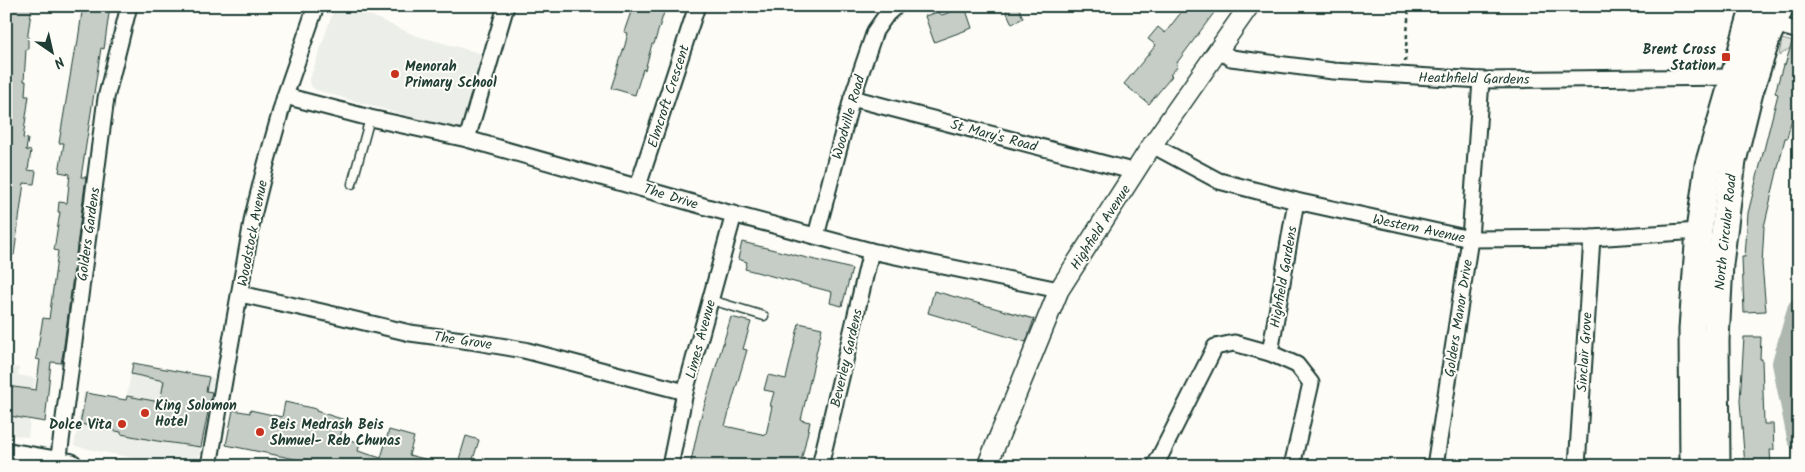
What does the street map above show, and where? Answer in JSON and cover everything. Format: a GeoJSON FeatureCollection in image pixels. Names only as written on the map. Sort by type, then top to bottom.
{"type":"FeatureCollection","features":[{"type":"Feature","properties":{"kind":"highway","name":"North Circular Road"},"geometry":{"type":"LineString","coordinates":[[1693,466],[1692,329],[1699,231],[1708,165],[1754,6]]}},
{"type":"Feature","properties":{"kind":"highway","name":"North Circular Road"},"geometry":{"type":"LineString","coordinates":[[1716,466],[1716,340],[1720,274],[1733,161],[1750,92],[1768,36],[1788,22]]}},
{"type":"Feature","properties":{"kind":"main road"},"geometry":{"type":"LineString","coordinates":[[6,455],[64,465]]}},
{"type":"Feature","properties":{"kind":"street","name":"Golders Gardens"},"geometry":{"type":"LineString","coordinates":[[64,465],[106,98],[129,6]]}},
{"type":"Feature","properties":{"kind":"street","name":"Woodstock Avenue"},"geometry":{"type":"LineString","coordinates":[[208,466],[253,216],[285,96],[316,6]]}},
{"type":"Feature","properties":{"kind":"street"},"geometry":{"type":"LineString","coordinates":[[467,138],[506,6]]}},
{"type":"Feature","properties":{"kind":"street","name":"Elmcroft Crescent"},"geometry":{"type":"LineString","coordinates":[[638,186],[697,6]]}},
{"type":"Feature","properties":{"kind":"street","name":"Woodville Road"},"geometry":{"type":"LineString","coordinates":[[816,236],[852,98],[875,31],[886,14],[896,6]]}},
{"type":"Feature","properties":{"kind":"street","name":"Highfield Avenue"},"geometry":{"type":"LineString","coordinates":[[987,466],[1059,290],[1152,145],[1249,6]]}},
{"type":"Feature","properties":{"kind":"street","name":"Heathfield Gardens"},"geometry":{"type":"LineString","coordinates":[[1218,50],[1231,58],[1333,71],[1404,76],[1481,80],[1733,77]]}},
{"type":"Feature","properties":{"kind":"street","name":"Golders Manor Drive"},"geometry":{"type":"LineString","coordinates":[[1436,466],[1470,239],[1481,80]]}},
{"type":"Feature","properties":{"kind":"street","name":"The Drive"},"geometry":{"type":"LineString","coordinates":[[285,96],[370,118],[467,138],[871,251],[1059,290]]}},
{"type":"Feature","properties":{"kind":"street","name":"St Mary's Road"},"geometry":{"type":"LineString","coordinates":[[852,98],[1136,172]]}},
{"type":"Feature","properties":{"kind":"street","name":"Western Avenue"},"geometry":{"type":"LineString","coordinates":[[1152,145],[1219,182],[1470,239],[1592,238],[1699,231]]}},
{"type":"Feature","properties":{"kind":"street","name":"Highfield Gardens"},"geometry":{"type":"LineString","coordinates":[[1270,353],[1296,201]]}},
{"type":"Feature","properties":{"kind":"street","name":"Limes Avenue"},"geometry":{"type":"LineString","coordinates":[[670,466],[685,392],[734,214]]}},
{"type":"Feature","properties":{"kind":"street","name":"Sinclair Grove"},"geometry":{"type":"LineString","coordinates":[[1577,466],[1592,238]]}},
{"type":"Feature","properties":{"kind":"street","name":"Beverley Gardens"},"geometry":{"type":"LineString","coordinates":[[820,466],[871,251]]}},
{"type":"Feature","properties":{"kind":"street","name":"The Grove"},"geometry":{"type":"LineString","coordinates":[[240,294],[410,333],[524,350],[685,392]]}},
{"type":"Feature","properties":{"kind":"street"},"geometry":{"type":"LineString","coordinates":[[1155,466],[1215,347],[1234,343],[1270,353],[1297,365],[1311,383],[1292,466]]}},
{"type":"Feature","properties":{"kind":"lane"},"geometry":{"type":"LineString","coordinates":[[352,184],[370,118]]}},
{"type":"Feature","properties":{"kind":"lane"},"geometry":{"type":"LineString","coordinates":[[711,300],[764,316]]}},
{"type":"Feature","properties":{"kind":"path"},"geometry":{"type":"LineString","coordinates":[[1404,76],[1409,6]]}},
{"type":"Feature","properties":{"kind":"shaded area","name":"Menorah Primary School"},"geometry":{"type":"Polygon","coordinates":[[[335,6],[350,6],[414,35],[483,54],[461,131],[316,90],[311,86],[310,79],[335,6]]]}},
{"type":"Feature","properties":{"kind":"shaded area"},"geometry":{"type":"Polygon","coordinates":[[[1782,39],[1797,43],[1779,56],[1782,39]]]}},
{"type":"Feature","properties":{"kind":"shaded area"},"geometry":{"type":"Polygon","coordinates":[[[1799,287],[1799,327],[1793,341],[1793,365],[1799,391],[1799,466],[1797,466],[1787,395],[1779,369],[1779,356],[1781,340],[1799,287]]]}},
{"type":"Feature","properties":{"kind":"shaded area","name":"King Solomon Hotel"},"geometry":{"type":"Polygon","coordinates":[[[133,363],[214,378],[199,458],[195,465],[172,466],[74,446],[84,392],[126,400],[133,363]]]}},
{"type":"Feature","properties":{"kind":"shaded area"},"geometry":{"type":"Polygon","coordinates":[[[6,366],[19,368],[18,375],[35,378],[28,437],[6,434],[6,366]]]}},
{"type":"Feature","properties":{"kind":"building"},"geometry":{"type":"Polygon","coordinates":[[[10,6],[32,6],[24,81],[26,81],[25,96],[29,96],[23,138],[28,139],[26,150],[31,151],[28,170],[36,171],[34,184],[24,183],[14,255],[6,255],[6,150],[9,133],[6,133],[6,51],[10,6]]]}},
{"type":"Feature","properties":{"kind":"building"},"geometry":{"type":"Polygon","coordinates":[[[86,6],[110,6],[104,49],[101,48],[81,177],[86,177],[63,353],[61,363],[51,362],[45,422],[6,414],[6,386],[36,390],[40,360],[36,359],[43,318],[49,319],[58,251],[54,250],[60,212],[58,212],[59,202],[67,203],[70,174],[59,172],[64,143],[59,143],[75,47],[77,47],[82,12],[86,13],[86,6]]]}},
{"type":"Feature","properties":{"kind":"building"},"geometry":{"type":"Polygon","coordinates":[[[633,6],[666,6],[635,95],[611,88],[625,45],[628,33],[624,32],[633,6]]]}},
{"type":"Feature","properties":{"kind":"building"},"geometry":{"type":"Polygon","coordinates":[[[1004,6],[1018,6],[1023,18],[1012,24],[1004,6]]]}},
{"type":"Feature","properties":{"kind":"building"},"geometry":{"type":"Polygon","coordinates":[[[1186,6],[1219,6],[1176,64],[1178,66],[1170,75],[1172,76],[1149,104],[1124,84],[1156,45],[1148,39],[1158,27],[1165,33],[1186,6]]]}},
{"type":"Feature","properties":{"kind":"building"},"geometry":{"type":"Polygon","coordinates":[[[965,7],[972,28],[934,42],[925,16],[938,12],[942,15],[965,7]]]}},
{"type":"Feature","properties":{"kind":"building"},"geometry":{"type":"Polygon","coordinates":[[[1793,39],[1799,40],[1799,107],[1795,106],[1787,138],[1785,138],[1764,227],[1762,264],[1766,311],[1744,312],[1742,257],[1745,257],[1748,213],[1778,94],[1775,93],[1793,39]]]}},
{"type":"Feature","properties":{"kind":"building"},"geometry":{"type":"Polygon","coordinates":[[[742,242],[852,269],[842,306],[830,303],[832,292],[745,269],[747,262],[738,259],[742,242]]]}},
{"type":"Feature","properties":{"kind":"building"},"geometry":{"type":"Polygon","coordinates":[[[934,291],[1034,319],[1026,342],[928,313],[934,291]]]}},
{"type":"Feature","properties":{"kind":"building"},"geometry":{"type":"Polygon","coordinates":[[[731,317],[751,322],[743,349],[747,350],[725,426],[766,435],[774,392],[764,390],[768,375],[786,379],[799,323],[822,328],[801,420],[810,422],[800,466],[738,466],[722,462],[721,466],[690,466],[700,420],[731,317]]]}},
{"type":"Feature","properties":{"kind":"building"},"geometry":{"type":"Polygon","coordinates":[[[1744,337],[1761,337],[1760,359],[1762,359],[1764,424],[1773,424],[1774,450],[1770,450],[1771,466],[1745,466],[1740,401],[1744,337]]]}},
{"type":"Feature","properties":{"kind":"building","name":"King Solomon Hotel"},"geometry":{"type":"Polygon","coordinates":[[[133,363],[209,377],[206,391],[212,392],[201,447],[157,441],[80,424],[86,393],[126,400],[127,396],[160,402],[164,381],[131,374],[133,363]]]}},
{"type":"Feature","properties":{"kind":"building"},"geometry":{"type":"Polygon","coordinates":[[[285,402],[316,409],[316,411],[345,420],[340,437],[360,443],[358,451],[381,458],[389,430],[414,437],[409,455],[436,462],[435,466],[327,466],[305,459],[305,461],[226,445],[233,410],[250,413],[250,410],[282,417],[285,402]]]}},
{"type":"Feature","properties":{"kind":"building"},"geometry":{"type":"Polygon","coordinates":[[[466,436],[479,440],[471,466],[457,466],[466,436]]]}},
{"type":"Feature","properties":{"kind":"waterway"},"geometry":{"type":"LineString","coordinates":[[1799,310],[1784,363],[1799,438]]}},
{"type":"Feature","properties":{"kind":"place","name":"Brent Cross Station"},"geometry":{"type":"Point","coordinates":[1726,57]}},
{"type":"Feature","properties":{"kind":"place","name":"Menorah Primary School"},"geometry":{"type":"Point","coordinates":[395,74]}},
{"type":"Feature","properties":{"kind":"place","name":"King Solomon Hotel"},"geometry":{"type":"Point","coordinates":[145,413]}},
{"type":"Feature","properties":{"kind":"place","name":"Dolce Vita"},"geometry":{"type":"Point","coordinates":[122,424]}},
{"type":"Feature","properties":{"kind":"place","name":"Beis Medrash Beis Shmuel- Reb Chunas"},"geometry":{"type":"Point","coordinates":[260,432]}}]}
